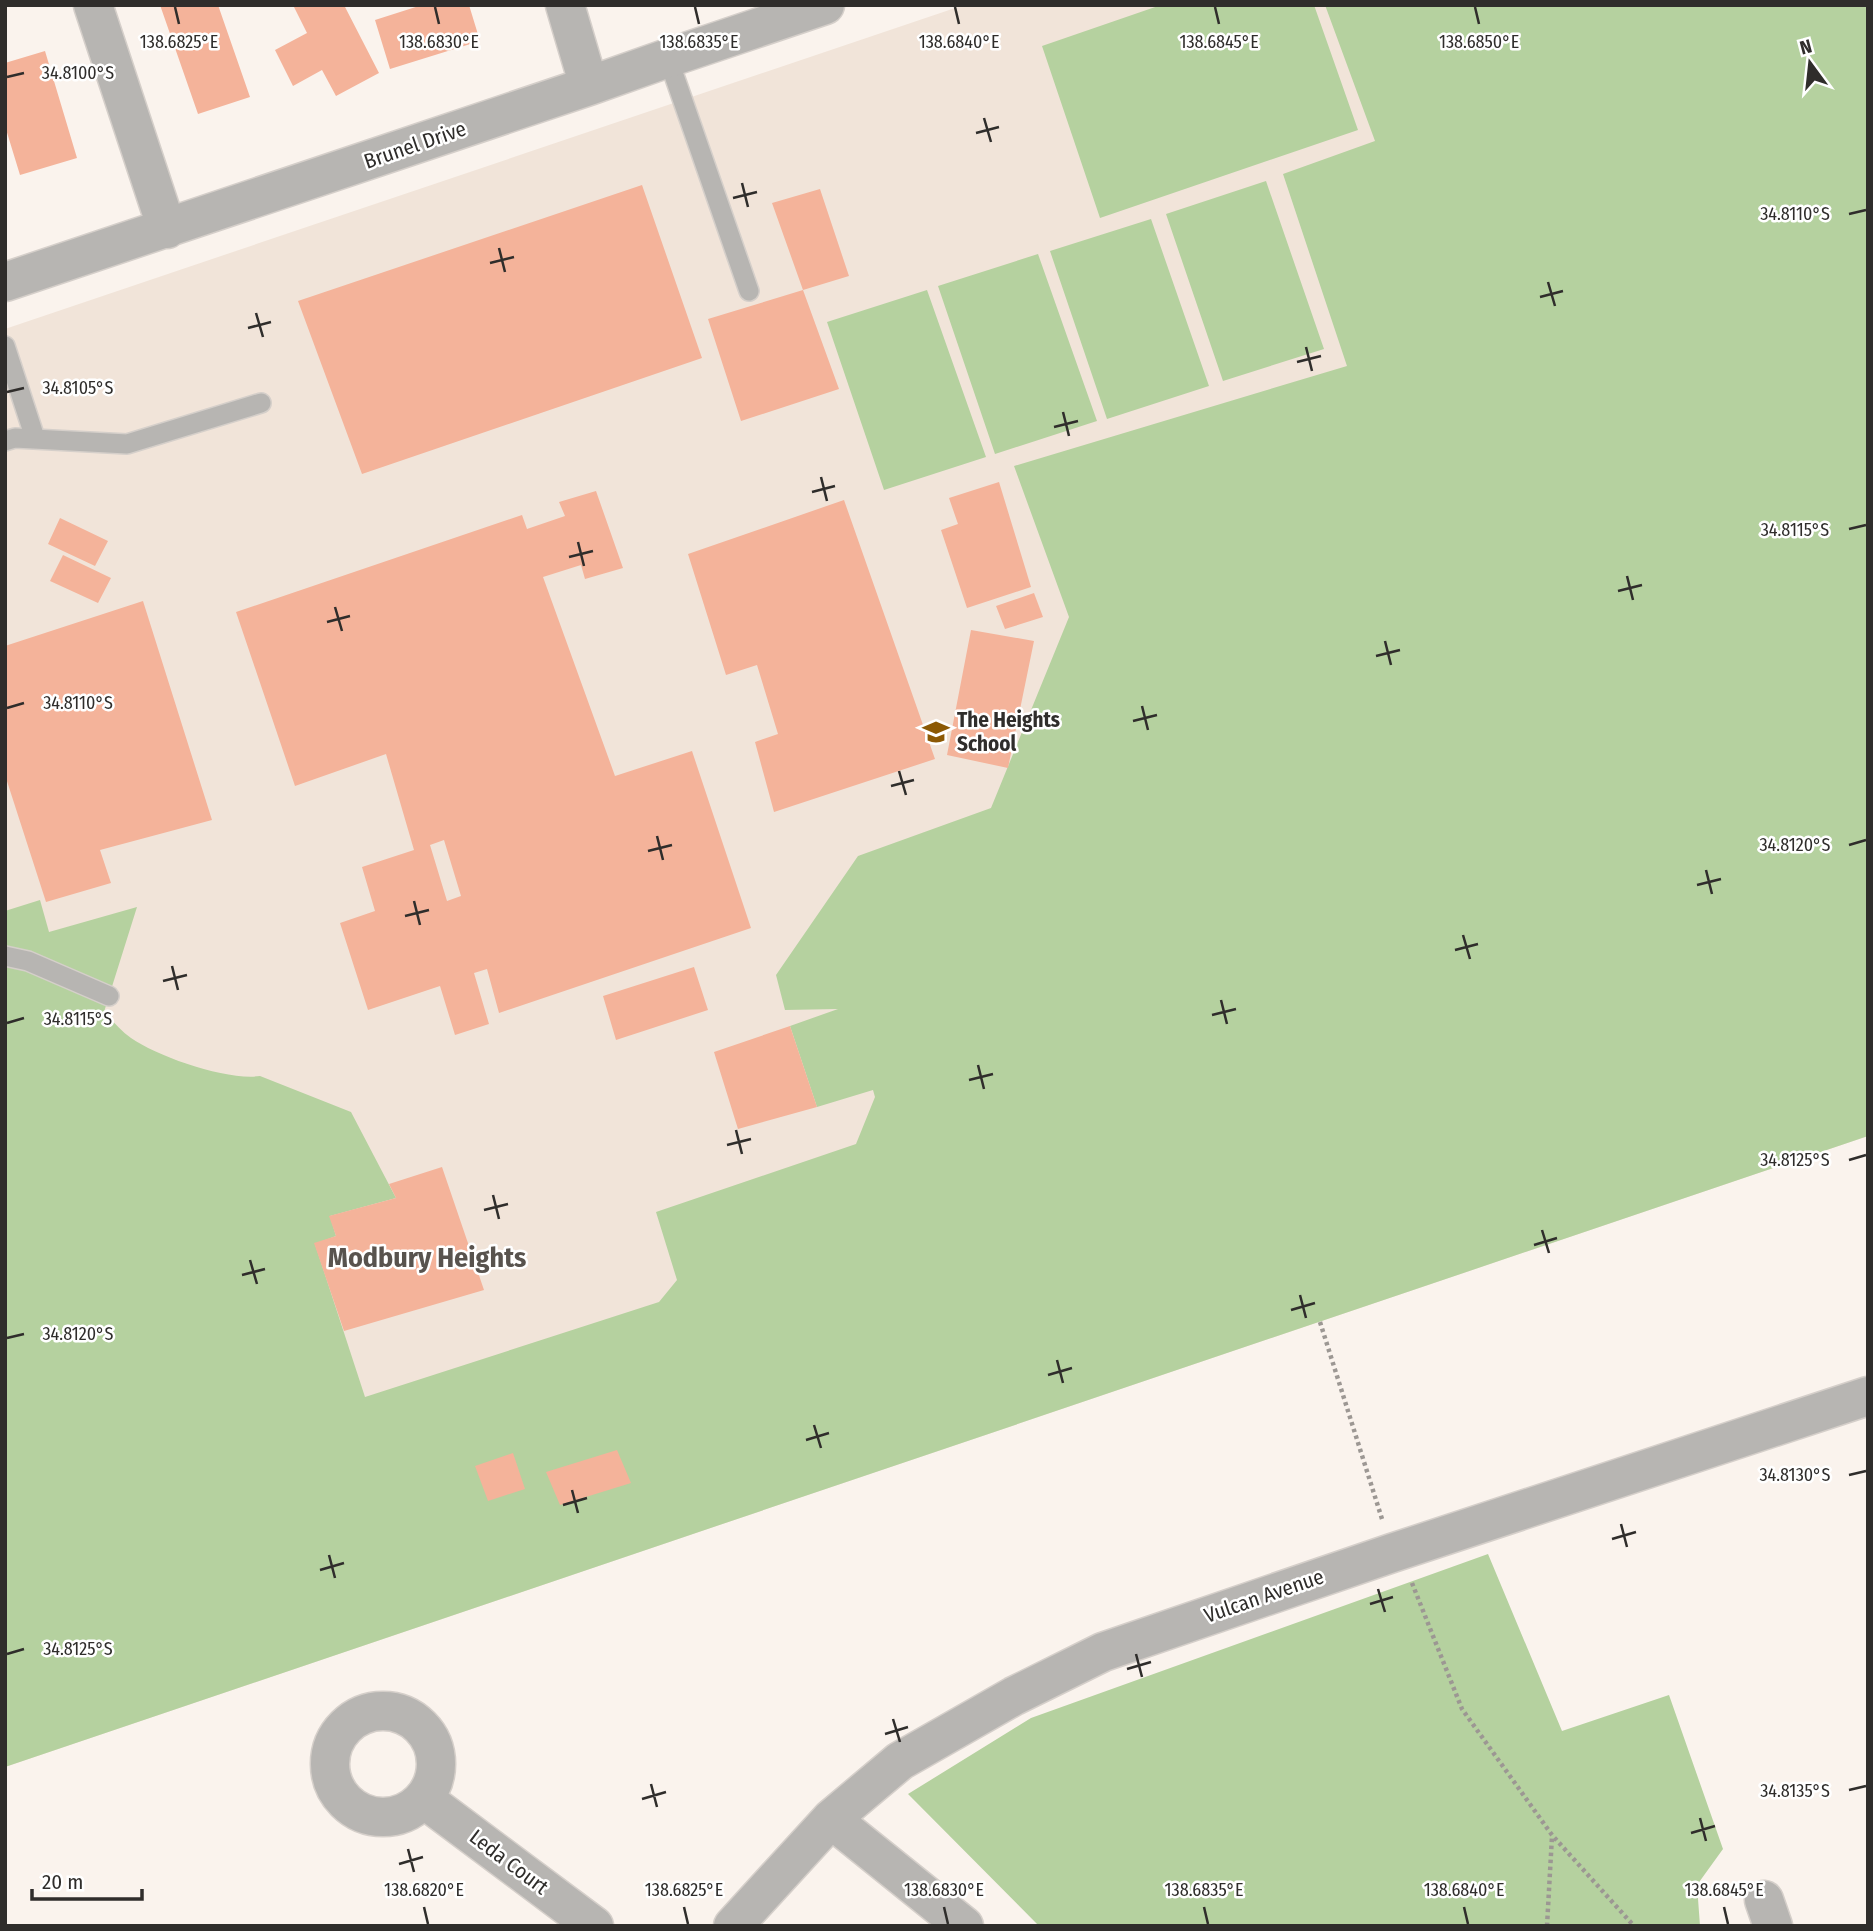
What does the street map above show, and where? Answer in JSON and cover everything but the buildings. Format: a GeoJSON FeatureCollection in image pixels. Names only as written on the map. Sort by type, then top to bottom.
{"type":"FeatureCollection","features":[{"type":"Feature","properties":{"kind":"street"},"geometry":{"type":"LineString","coordinates":[[93,5],[167,229]]}},
{"type":"Feature","properties":{"kind":"street"},"geometry":{"type":"LineString","coordinates":[[565,5],[589,86]]}},
{"type":"Feature","properties":{"kind":"street","name":"Brunel Drive"},"geometry":{"type":"LineString","coordinates":[[5,282],[825,5]]}},
{"type":"Feature","properties":{"kind":"street","name":"Vulcan Avenue"},"geometry":{"type":"LineString","coordinates":[[733,1926],[831,1819],[900,1761],[1014,1696],[1103,1652],[1868,1396]]}},
{"type":"Feature","properties":{"kind":"street","name":"Leda Court"},"geometry":{"type":"LineString","coordinates":[[424,1798],[594,1926]]}},
{"type":"Feature","properties":{"kind":"street"},"geometry":{"type":"LineString","coordinates":[[831,1819],[964,1926]]}},
{"type":"Feature","properties":{"kind":"lane"},"geometry":{"type":"LineString","coordinates":[[668,58],[749,291]]}},
{"type":"Feature","properties":{"kind":"lane"},"geometry":{"type":"LineString","coordinates":[[5,345],[35,439]]}},
{"type":"Feature","properties":{"kind":"lane"},"geometry":{"type":"LineString","coordinates":[[5,441],[15,438],[127,444],[261,402]]}},
{"type":"Feature","properties":{"kind":"lane"},"geometry":{"type":"LineString","coordinates":[[5,956],[28,961],[109,996]]}},
{"type":"Feature","properties":{"kind":"path"},"geometry":{"type":"LineString","coordinates":[[1320,1322],[1396,1553],[1462,1709],[1552,1835],[1634,1926]]}},
{"type":"Feature","properties":{"kind":"path"},"geometry":{"type":"LineString","coordinates":[[1548,1926],[1552,1835]]}},
{"type":"Feature","properties":{"kind":"shaded area","name":"The Heights School"},"geometry":{"type":"Polygon","coordinates":[[[964,5],[1868,5],[1868,1136],[5,1767],[5,329],[964,5]]]}},
{"type":"Feature","properties":{"kind":"green space"},"geometry":{"type":"Polygon","coordinates":[[[1161,5],[1314,5],[1358,130],[1100,218],[1042,46],[1161,5]]]}},
{"type":"Feature","properties":{"kind":"green space"},"geometry":{"type":"Polygon","coordinates":[[[1325,5],[1868,5],[1868,1136],[5,1767],[5,911],[40,900],[49,932],[137,907],[104,1012],[120,1029],[143,1045],[175,1060],[230,1075],[260,1076],[351,1112],[396,1198],[330,1216],[336,1236],[315,1244],[365,1397],[659,1302],[677,1280],[656,1212],[856,1144],[875,1097],[873,1090],[817,1107],[790,1026],[838,1009],[785,1010],[776,975],[858,856],[991,808],[1069,617],[1014,466],[1347,366],[1283,174],[1375,141],[1325,5]]]}},
{"type":"Feature","properties":{"kind":"green space"},"geometry":{"type":"Polygon","coordinates":[[[1266,181],[1324,349],[1223,381],[1166,214],[1266,181]]]}},
{"type":"Feature","properties":{"kind":"green space"},"geometry":{"type":"Polygon","coordinates":[[[1151,219],[1209,386],[1107,419],[1050,251],[1151,219]]]}},
{"type":"Feature","properties":{"kind":"green space"},"geometry":{"type":"Polygon","coordinates":[[[1038,254],[1097,421],[995,454],[938,286],[1038,254]]]}},
{"type":"Feature","properties":{"kind":"green space"},"geometry":{"type":"Polygon","coordinates":[[[927,290],[986,457],[884,490],[827,322],[927,290]]]}},
{"type":"Feature","properties":{"kind":"green space"},"geometry":{"type":"Polygon","coordinates":[[[1488,1554],[1562,1731],[1669,1695],[1723,1849],[1697,1885],[1700,1926],[1039,1926],[908,1794],[1031,1718],[1488,1554]]]}},
{"type":"Feature","properties":{"kind":"place","name":"The Heights School"},"geometry":{"type":"Point","coordinates":[936,732]}},
{"type":"Feature","properties":{"kind":"district","name":"Modbury Heights"},"geometry":{"type":"Point","coordinates":[427,1257]}}]}
